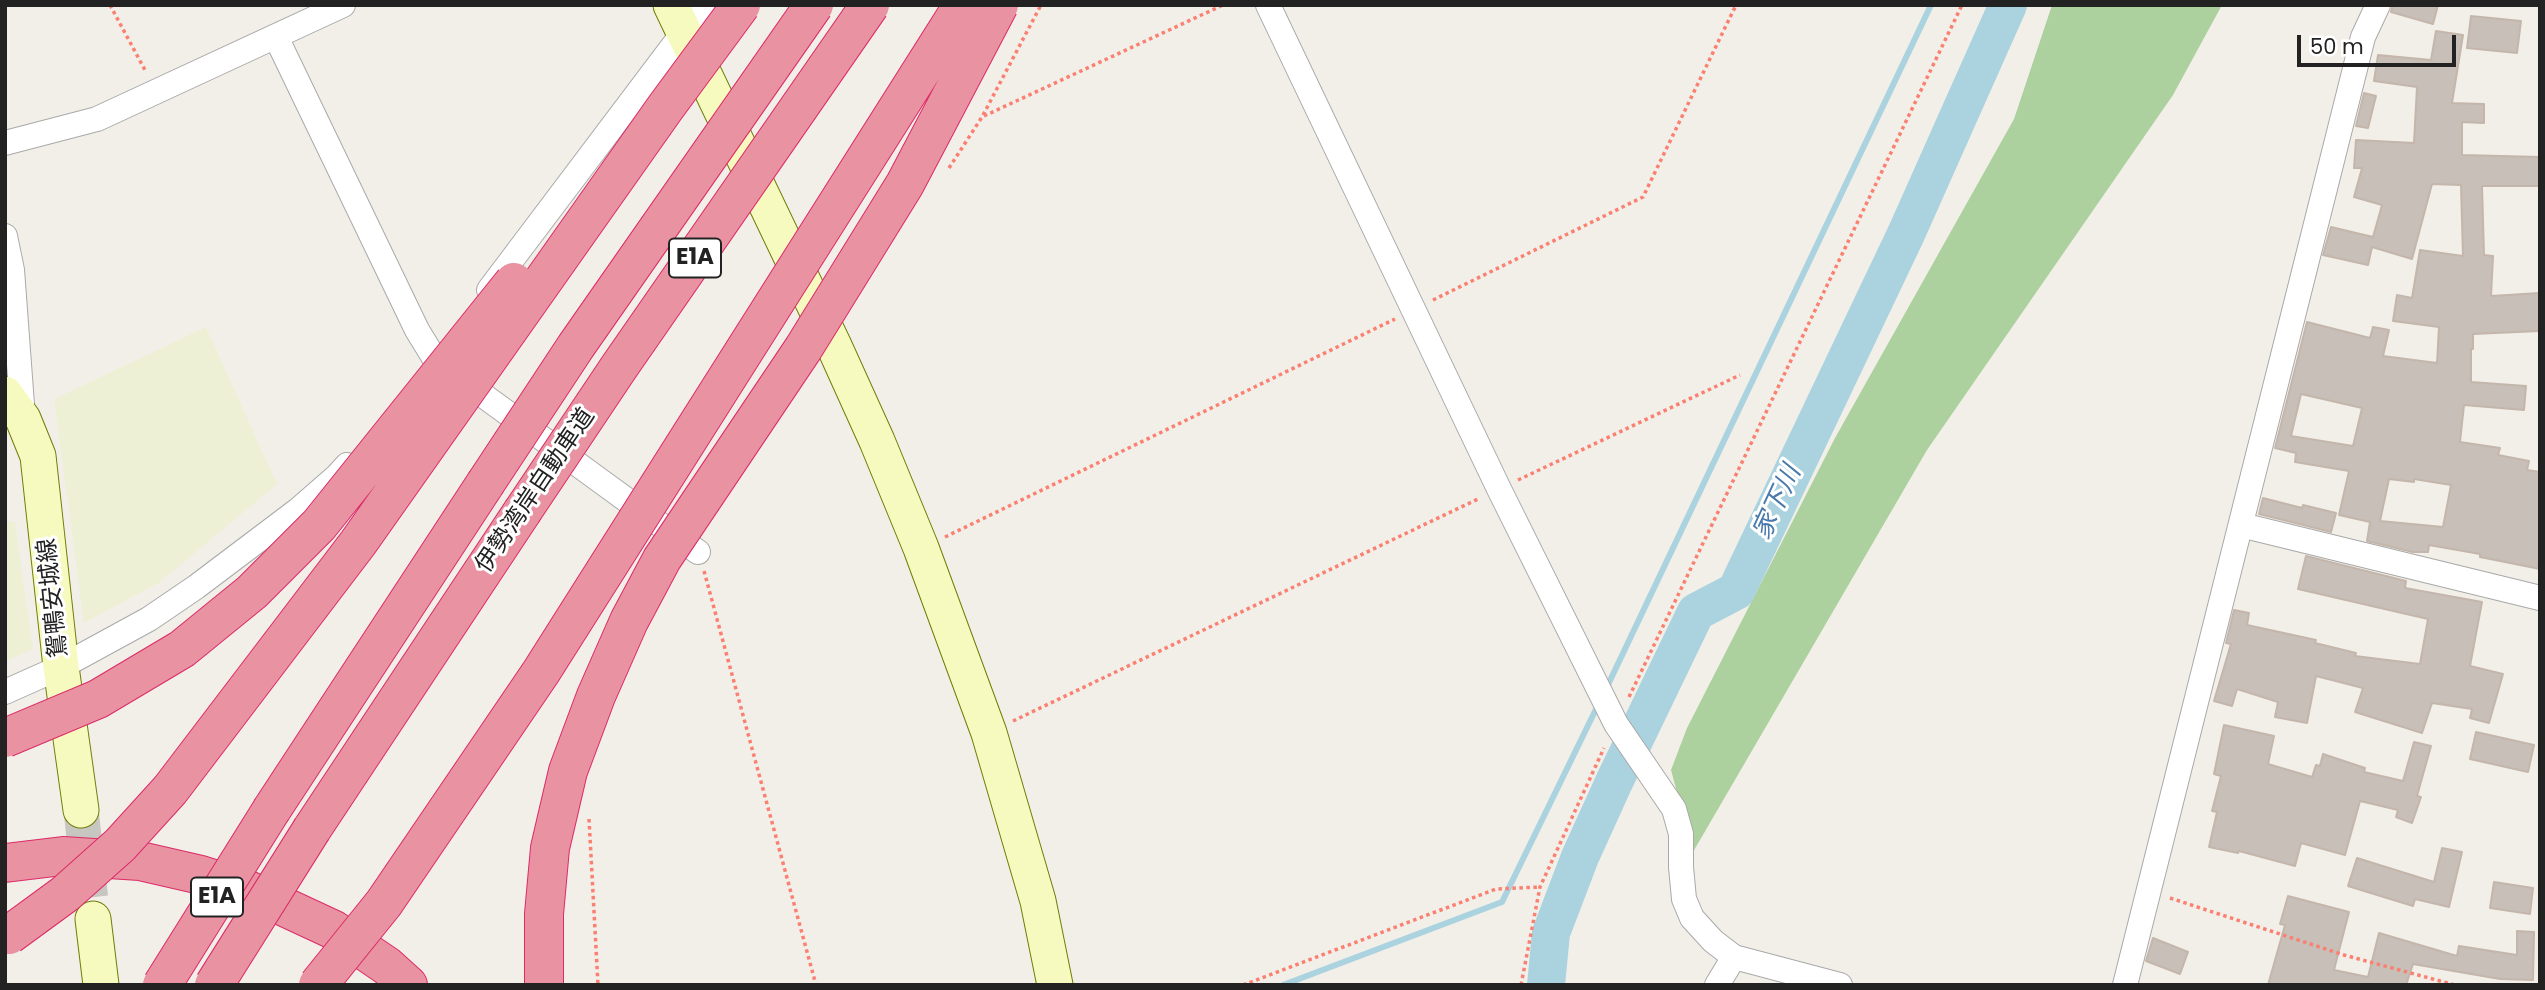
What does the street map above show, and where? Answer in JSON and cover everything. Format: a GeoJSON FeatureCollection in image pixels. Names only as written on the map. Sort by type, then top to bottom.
{"type":"FeatureCollection","features":[{"type":"Feature","properties":{"kind":"highway"},"geometry":{"type":"LineString","coordinates":[[7,936],[65,894],[120,845],[170,790],[358,543],[665,108],[741,5]]}},
{"type":"Feature","properties":{"kind":"highway","name":"伊勢湾岸自動車道"},"geometry":{"type":"LineString","coordinates":[[162,985],[272,809],[576,346],[814,5]]}},
{"type":"Feature","properties":{"kind":"highway","name":"伊勢湾岸自動車道"},"geometry":{"type":"LineString","coordinates":[[215,985],[312,829],[626,356],[870,5]]}},
{"type":"Feature","properties":{"kind":"highway"},"geometry":{"type":"LineString","coordinates":[[318,985],[384,903],[541,672],[963,5]]}},
{"type":"Feature","properties":{"kind":"highway"},"geometry":{"type":"LineString","coordinates":[[544,985],[544,914],[550,848],[562,796],[568,771],[596,696],[629,621],[662,559],[803,349],[905,184],[999,5]]}},
{"type":"Feature","properties":{"kind":"highway"},"geometry":{"type":"LineString","coordinates":[[5,738],[98,699],[134,678],[182,649],[252,592],[319,525],[582,200],[665,108]]}},
{"type":"Feature","properties":{"kind":"highway"},"geometry":{"type":"LineString","coordinates":[[5,863],[63,856],[140,861],[213,879],[248,890],[334,930],[387,966],[408,985]]}},
{"type":"Feature","properties":{"kind":"street"},"geometry":{"type":"LineString","coordinates":[[5,143],[97,119],[343,5]]}},
{"type":"Feature","properties":{"kind":"street"},"geometry":{"type":"LineString","coordinates":[[1268,5],[1499,489],[1616,724],[1674,809],[1681,834],[1684,899],[1692,918],[1713,941],[1734,957],[1840,985]]}},
{"type":"Feature","properties":{"kind":"street"},"geometry":{"type":"LineString","coordinates":[[2125,985],[2363,37],[2378,5]]}},
{"type":"Feature","properties":{"kind":"street"},"geometry":{"type":"LineString","coordinates":[[5,692],[61,667],[149,619],[187,594],[298,510],[337,476],[436,361],[686,14]]}},
{"type":"Feature","properties":{"kind":"street"},"geometry":{"type":"LineString","coordinates":[[686,14],[877,441],[921,548],[989,733],[1038,901],[1055,985]]}},
{"type":"Feature","properties":{"kind":"street"},"geometry":{"type":"LineString","coordinates":[[276,37],[417,330],[436,361],[698,552]]}},
{"type":"Feature","properties":{"kind":"street"},"geometry":{"type":"LineString","coordinates":[[5,236],[12,270],[14,407]]}},
{"type":"Feature","properties":{"kind":"street","name":"鴛鴨安城線"},"geometry":{"type":"LineString","coordinates":[[14,407],[38,456],[61,667],[81,810]]}},
{"type":"Feature","properties":{"kind":"street"},"geometry":{"type":"LineString","coordinates":[[2241,525],[2540,597]]}},
{"type":"Feature","properties":{"kind":"street"},"geometry":{"type":"LineString","coordinates":[[93,919],[102,985]]}},
{"type":"Feature","properties":{"kind":"street"},"geometry":{"type":"LineString","coordinates":[[1717,985],[1734,957]]}},
{"type":"Feature","properties":{"kind":"path"},"geometry":{"type":"LineString","coordinates":[[110,5],[157,92]]}},
{"type":"Feature","properties":{"kind":"path"},"geometry":{"type":"LineString","coordinates":[[1041,5],[982,117],[1223,5]]}},
{"type":"Feature","properties":{"kind":"path"},"geometry":{"type":"LineString","coordinates":[[921,548],[1643,197],[1736,5]]}},
{"type":"Feature","properties":{"kind":"path"},"geometry":{"type":"LineString","coordinates":[[1521,985],[1540,887],[1962,5]]}},
{"type":"Feature","properties":{"kind":"path"},"geometry":{"type":"LineString","coordinates":[[989,733],[1740,375]]}},
{"type":"Feature","properties":{"kind":"path"},"geometry":{"type":"LineString","coordinates":[[698,552],[816,985]]}},
{"type":"Feature","properties":{"kind":"path"},"geometry":{"type":"LineString","coordinates":[[590,807],[598,985]]}},
{"type":"Feature","properties":{"kind":"path"},"geometry":{"type":"LineString","coordinates":[[1243,985],[1496,889],[1540,887]]}},
{"type":"Feature","properties":{"kind":"path"},"geometry":{"type":"LineString","coordinates":[[2148,891],[2344,955],[2455,985]]}},
{"type":"Feature","properties":{"kind":"green space"},"geometry":{"type":"Polygon","coordinates":[[[2052,5],[2222,5],[2173,95],[1927,450],[1693,852],[1671,770],[1687,728],[1835,438],[2014,119],[2052,5]]]}},
{"type":"Feature","properties":{"kind":"green space"},"geometry":{"type":"Polygon","coordinates":[[[206,327],[277,484],[160,582],[84,623],[54,399],[206,327]]]}},
{"type":"Feature","properties":{"kind":"green space"},"geometry":{"type":"Polygon","coordinates":[[[5,521],[15,522],[33,649],[5,662],[5,521]]]}},
{"type":"Feature","properties":{"kind":"building"},"geometry":{"type":"Polygon","coordinates":[[[2393,5],[2438,5],[2433,24],[2391,12],[2393,5]]]}},
{"type":"Feature","properties":{"kind":"building"},"geometry":{"type":"Polygon","coordinates":[[[2471,16],[2521,21],[2517,53],[2467,48],[2471,16]]]}},
{"type":"Feature","properties":{"kind":"building"},"geometry":{"type":"Polygon","coordinates":[[[2436,31],[2463,35],[2452,103],[2484,104],[2484,123],[2462,122],[2462,155],[2540,157],[2540,186],[2482,186],[2484,255],[2493,256],[2491,296],[2540,293],[2540,331],[2473,334],[2471,349],[2471,382],[2526,386],[2524,410],[2464,405],[2460,442],[2500,448],[2498,455],[2529,461],[2527,470],[2540,472],[2540,569],[2429,545],[2428,552],[2413,552],[2367,541],[2370,522],[2339,515],[2349,471],[2295,462],[2296,453],[2275,448],[2307,322],[2370,338],[2373,327],[2389,330],[2383,356],[2437,363],[2439,327],[2393,321],[2397,295],[2412,298],[2420,250],[2463,256],[2461,185],[2432,184],[2412,259],[2372,247],[2368,265],[2323,255],[2331,227],[2373,237],[2382,205],[2354,197],[2362,168],[2354,168],[2356,140],[2414,143],[2417,87],[2374,81],[2378,55],[2431,60],[2436,31]],[[2301,394],[2291,436],[2353,446],[2362,408],[2301,394]],[[2389,479],[2380,521],[2443,527],[2451,485],[2414,479],[2414,482],[2389,479]]]}},
{"type":"Feature","properties":{"kind":"building"},"geometry":{"type":"Polygon","coordinates":[[[2364,93],[2376,96],[2368,128],[2356,126],[2364,93]]]}},
{"type":"Feature","properties":{"kind":"building"},"geometry":{"type":"Polygon","coordinates":[[[2263,498],[2336,513],[2331,532],[2259,514],[2263,498]]]}},
{"type":"Feature","properties":{"kind":"building"},"geometry":{"type":"Polygon","coordinates":[[[2306,556],[2406,581],[2405,588],[2482,602],[2470,666],[2503,674],[2489,723],[2470,718],[2472,709],[2432,703],[2422,733],[2355,712],[2363,688],[2316,676],[2307,723],[2275,717],[2278,702],[2237,689],[2232,706],[2214,701],[2231,644],[2226,643],[2234,610],[2249,613],[2247,625],[2316,640],[2315,643],[2356,653],[2355,656],[2420,664],[2428,619],[2298,589],[2306,556]]]}},
{"type":"Feature","properties":{"kind":"building"},"geometry":{"type":"Polygon","coordinates":[[[2224,725],[2274,736],[2268,764],[2312,777],[2316,765],[2320,766],[2323,754],[2365,768],[2364,772],[2403,781],[2414,742],[2431,746],[2417,796],[2421,797],[2412,823],[2396,817],[2398,810],[2360,801],[2345,855],[2301,843],[2295,866],[2239,851],[2238,853],[2209,847],[2217,812],[2212,811],[2221,776],[2214,774],[2224,725]]]}},
{"type":"Feature","properties":{"kind":"building"},"geometry":{"type":"Polygon","coordinates":[[[2476,732],[2534,745],[2528,772],[2470,759],[2476,732]]]}},
{"type":"Feature","properties":{"kind":"building"},"geometry":{"type":"Polygon","coordinates":[[[2442,848],[2462,852],[2449,907],[2415,899],[2413,906],[2348,886],[2357,858],[2434,882],[2442,848]]]}},
{"type":"Feature","properties":{"kind":"building"},"geometry":{"type":"Polygon","coordinates":[[[2494,882],[2533,888],[2530,914],[2490,908],[2494,882]]]}},
{"type":"Feature","properties":{"kind":"building"},"geometry":{"type":"Polygon","coordinates":[[[2288,896],[2349,912],[2334,970],[2368,977],[2379,933],[2457,956],[2459,946],[2517,955],[2517,931],[2534,932],[2533,980],[2500,979],[2413,964],[2406,985],[2268,985],[2285,925],[2280,924],[2288,896]]]}},
{"type":"Feature","properties":{"kind":"building"},"geometry":{"type":"Polygon","coordinates":[[[2153,938],[2188,952],[2180,974],[2146,961],[2153,938]]]}},
{"type":"Feature","properties":{"kind":"waterway"},"geometry":{"type":"LineString","coordinates":[[1606,689],[1931,5]]}},
{"type":"Feature","properties":{"kind":"waterway","name":"家下川"},"geometry":{"type":"LineString","coordinates":[[1546,985],[1551,933],[1580,857],[1614,782],[1696,612],[1736,591],[1906,234],[2008,5]]}},
{"type":"Feature","properties":{"kind":"waterway"},"geometry":{"type":"LineString","coordinates":[[1283,985],[1502,902],[1598,705]]}},
{"type":"Feature","properties":{"kind":"tunnel"},"geometry":{"type":"LineString","coordinates":[[81,810],[93,919]]}}]}
